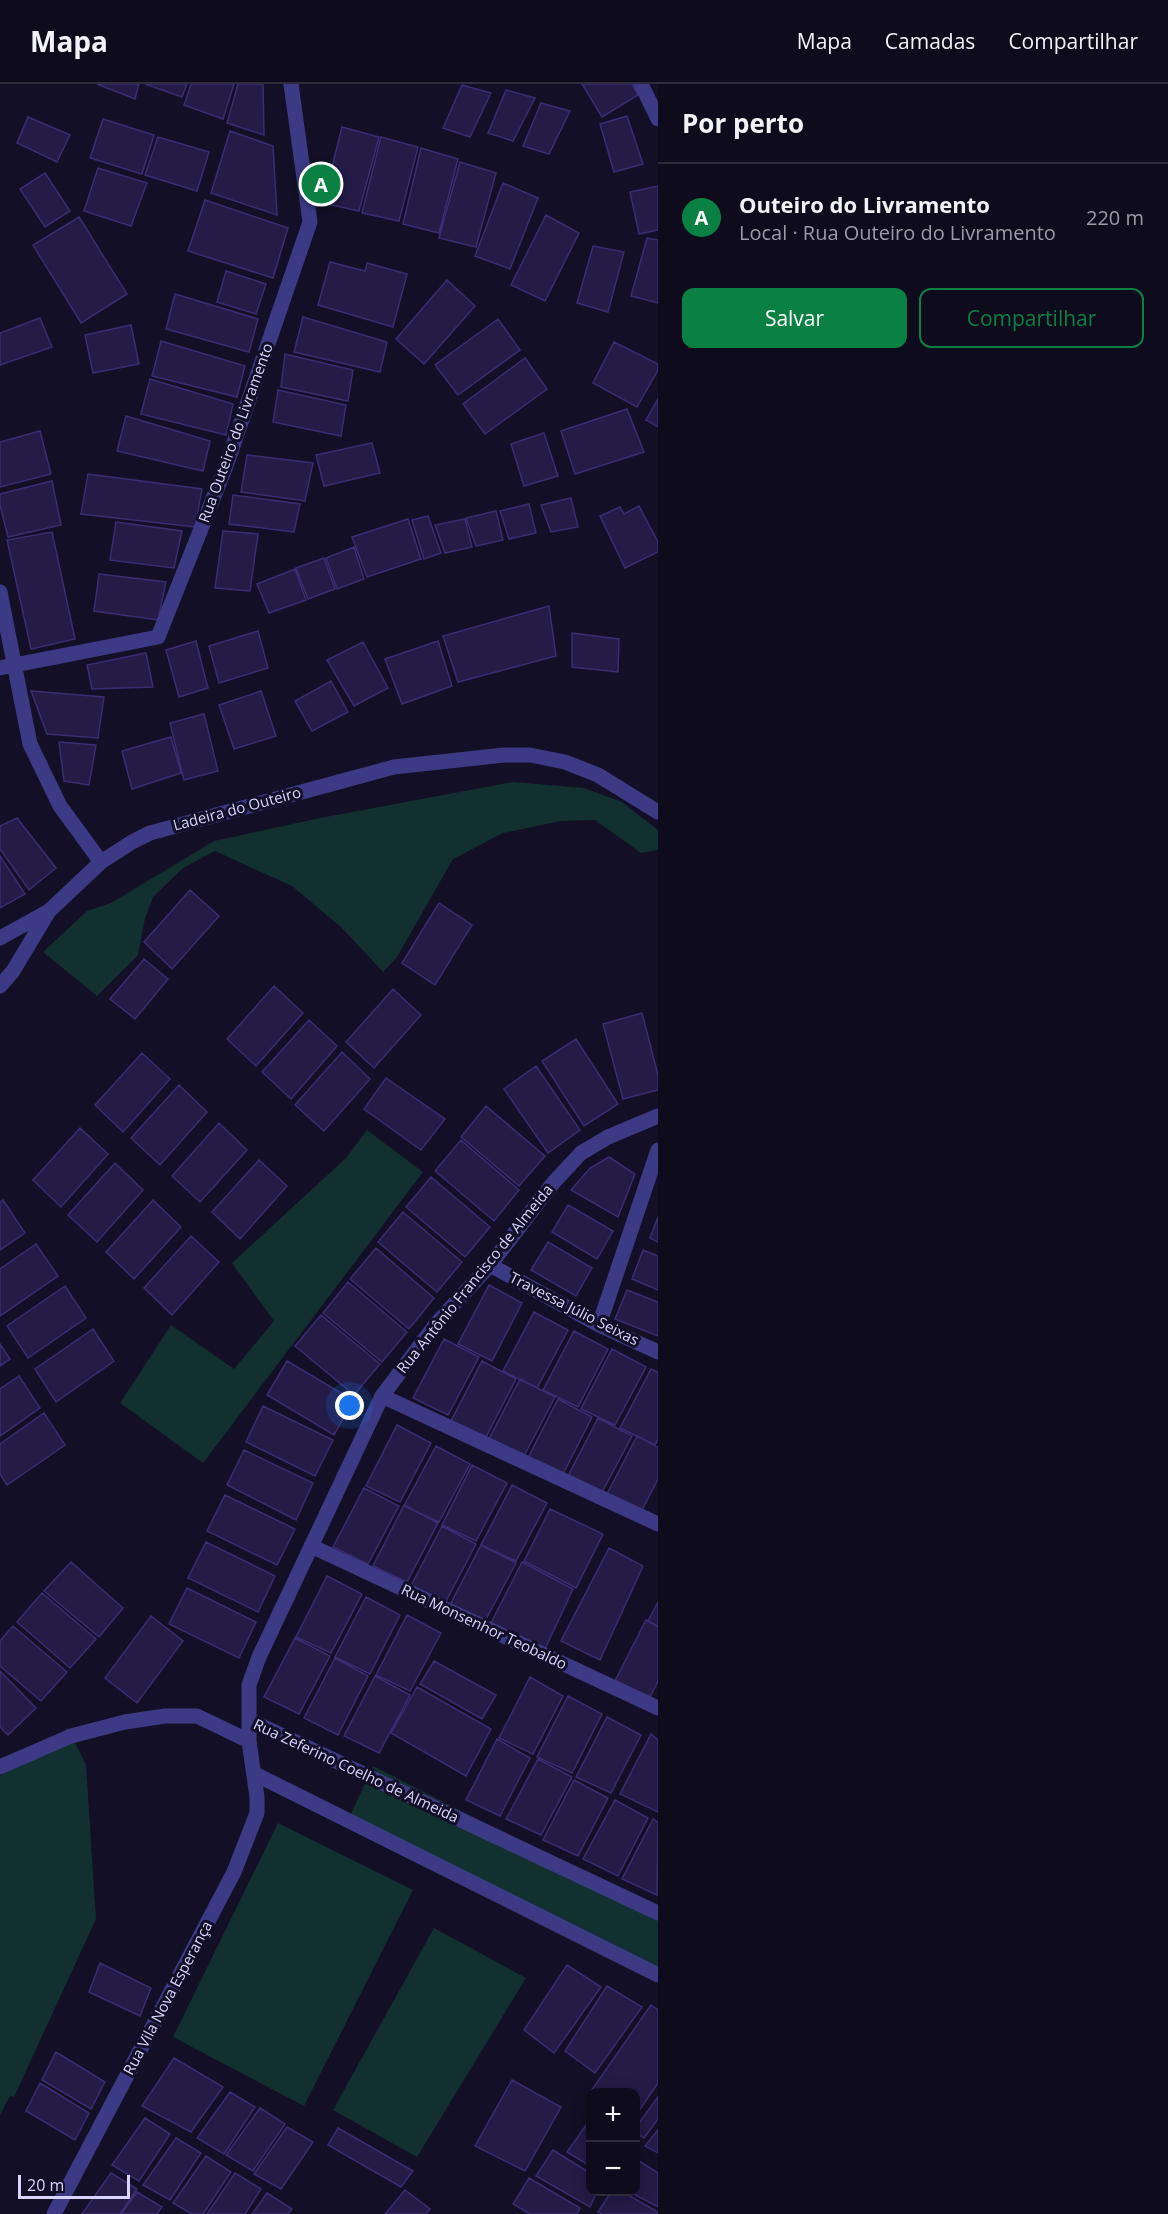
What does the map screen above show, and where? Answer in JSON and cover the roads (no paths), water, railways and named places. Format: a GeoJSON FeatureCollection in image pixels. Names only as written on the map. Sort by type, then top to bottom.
{"type":"FeatureCollection","features":[{"type":"Feature","properties":{"kind":"street","name":"Rua Outeiro do Livramento"},"geometry":{"type":"LineString","coordinates":[[16,665],[158,637],[226,466],[310,222],[291,84]]}},
{"type":"Feature","properties":{"kind":"street"},"geometry":{"type":"LineString","coordinates":[[641,84],[658,118]]}},
{"type":"Feature","properties":{"kind":"street"},"geometry":{"type":"LineString","coordinates":[[0,592],[30,744],[60,806],[101,862]]}},
{"type":"Feature","properties":{"kind":"street"},"geometry":{"type":"LineString","coordinates":[[0,668],[16,665]]}},
{"type":"Feature","properties":{"kind":"street","name":"Ladeira do Outeiro"},"geometry":{"type":"LineString","coordinates":[[49,911],[101,862],[150,833],[394,767],[504,755],[530,755],[565,762],[598,775],[658,812]]}},
{"type":"Feature","properties":{"kind":"street"},"geometry":{"type":"LineString","coordinates":[[0,938],[49,911]]}},
{"type":"Feature","properties":{"kind":"street"},"geometry":{"type":"LineString","coordinates":[[0,986],[13,971],[49,911]]}},
{"type":"Feature","properties":{"kind":"street","name":"Rua Antônio Francisco de Almeida"},"geometry":{"type":"LineString","coordinates":[[249,1719],[249,1685],[260,1657],[382,1396],[435,1324],[490,1265],[554,1182],[581,1153],[608,1137],[658,1116]]}},
{"type":"Feature","properties":{"kind":"street"},"geometry":{"type":"LineString","coordinates":[[599,1325],[658,1150]]}},
{"type":"Feature","properties":{"kind":"street","name":"Travessa Júlio Seixas"},"geometry":{"type":"LineString","coordinates":[[490,1265],[599,1325],[658,1352]]}},
{"type":"Feature","properties":{"kind":"street"},"geometry":{"type":"LineString","coordinates":[[382,1396],[658,1524]]}},
{"type":"Feature","properties":{"kind":"street","name":"Rua Monsenhor Teobaldo"},"geometry":{"type":"LineString","coordinates":[[311,1546],[658,1708]]}},
{"type":"Feature","properties":{"kind":"street"},"geometry":{"type":"LineString","coordinates":[[0,1767],[71,1736],[125,1722],[165,1716],[197,1716],[249,1741]]}},
{"type":"Feature","properties":{"kind":"street","name":"Rua Zeferino Coelho de Almeida"},"geometry":{"type":"LineString","coordinates":[[255,1774],[249,1741],[249,1719],[658,1913]]}},
{"type":"Feature","properties":{"kind":"street"},"geometry":{"type":"LineString","coordinates":[[255,1774],[658,1975]]}},
{"type":"Feature","properties":{"kind":"street","name":"Rua Vila Nova Esperança"},"geometry":{"type":"LineString","coordinates":[[54,2214],[234,1872],[257,1813],[255,1774]]}},
{"type":"Feature","properties":{"kind":"place","name":"Outeiro do Livramento"},"geometry":{"type":"Point","coordinates":[321,184]}}]}
